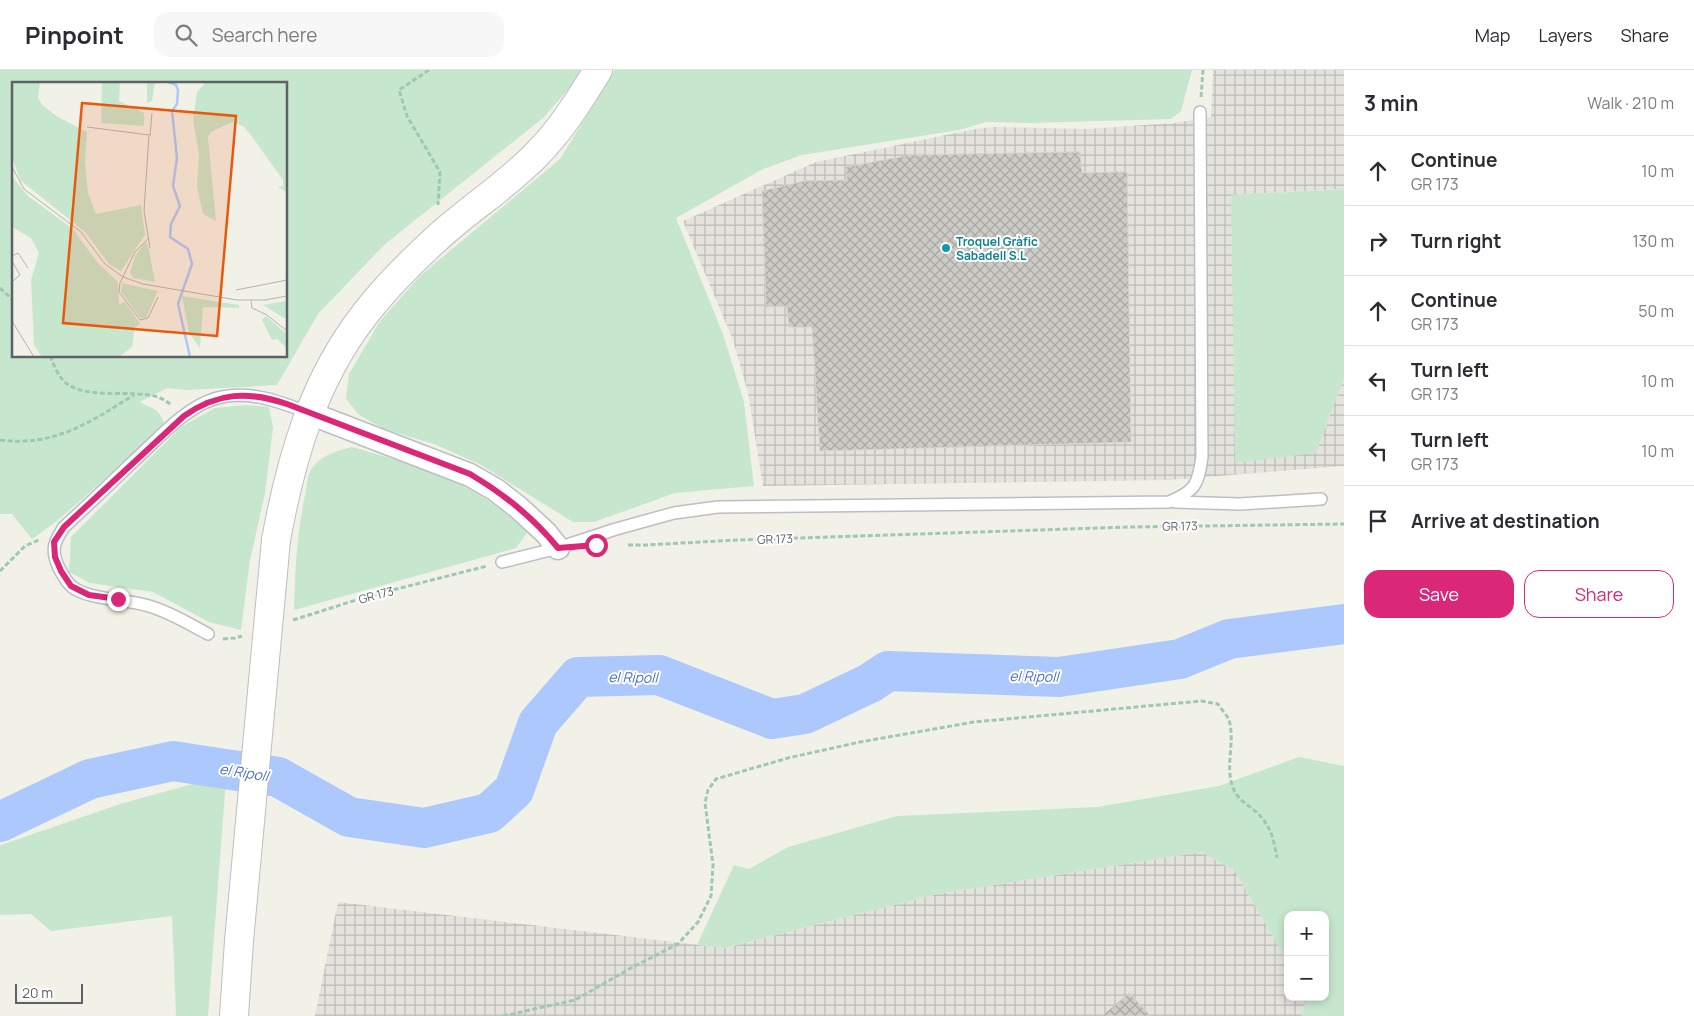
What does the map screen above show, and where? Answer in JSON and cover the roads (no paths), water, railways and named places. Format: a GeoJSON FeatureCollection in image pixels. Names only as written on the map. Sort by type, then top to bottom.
{"type":"FeatureCollection","features":[{"type":"Feature","properties":{"kind":"main road"},"geometry":{"type":"LineString","coordinates":[[234,1016],[239,941],[276,540],[288,480],[309,413],[335,360],[364,315],[380,295],[436,240],[535,156],[562,125],[598,70]]}},
{"type":"Feature","properties":{"kind":"street"},"geometry":{"type":"LineString","coordinates":[[309,413],[470,474],[496,490],[519,508],[546,533],[558,548]]}},
{"type":"Feature","properties":{"kind":"lane"},"geometry":{"type":"LineString","coordinates":[[1169,502],[1185,496],[1199,480],[1202,457],[1200,112]]}},
{"type":"Feature","properties":{"kind":"lane"},"geometry":{"type":"LineString","coordinates":[[214,636],[168,613],[147,605],[89,595],[71,586],[61,571],[55,557],[54,542],[64,527],[184,416],[198,406],[214,399],[238,396],[268,398],[309,413]]}},
{"type":"Feature","properties":{"kind":"lane"},"geometry":{"type":"LineString","coordinates":[[502,562],[558,548],[674,513],[718,507],[1169,502],[1240,504],[1321,499]]}},
{"type":"Feature","properties":{"kind":"waterway","name":"el Ripoll"},"geometry":{"type":"LineString","coordinates":[[0,822],[90,779],[173,761],[278,777],[349,817],[424,828],[489,813],[514,790],[538,723],[578,677],[659,675],[772,719],[805,714],[870,683],[888,671],[1059,677],[1180,659],[1229,639],[1344,624]]}},
{"type":"Feature","properties":{"kind":"place","name":"Troquel Gràfic Sabadell S.L"},"geometry":{"type":"Point","coordinates":[946,248]}}]}
